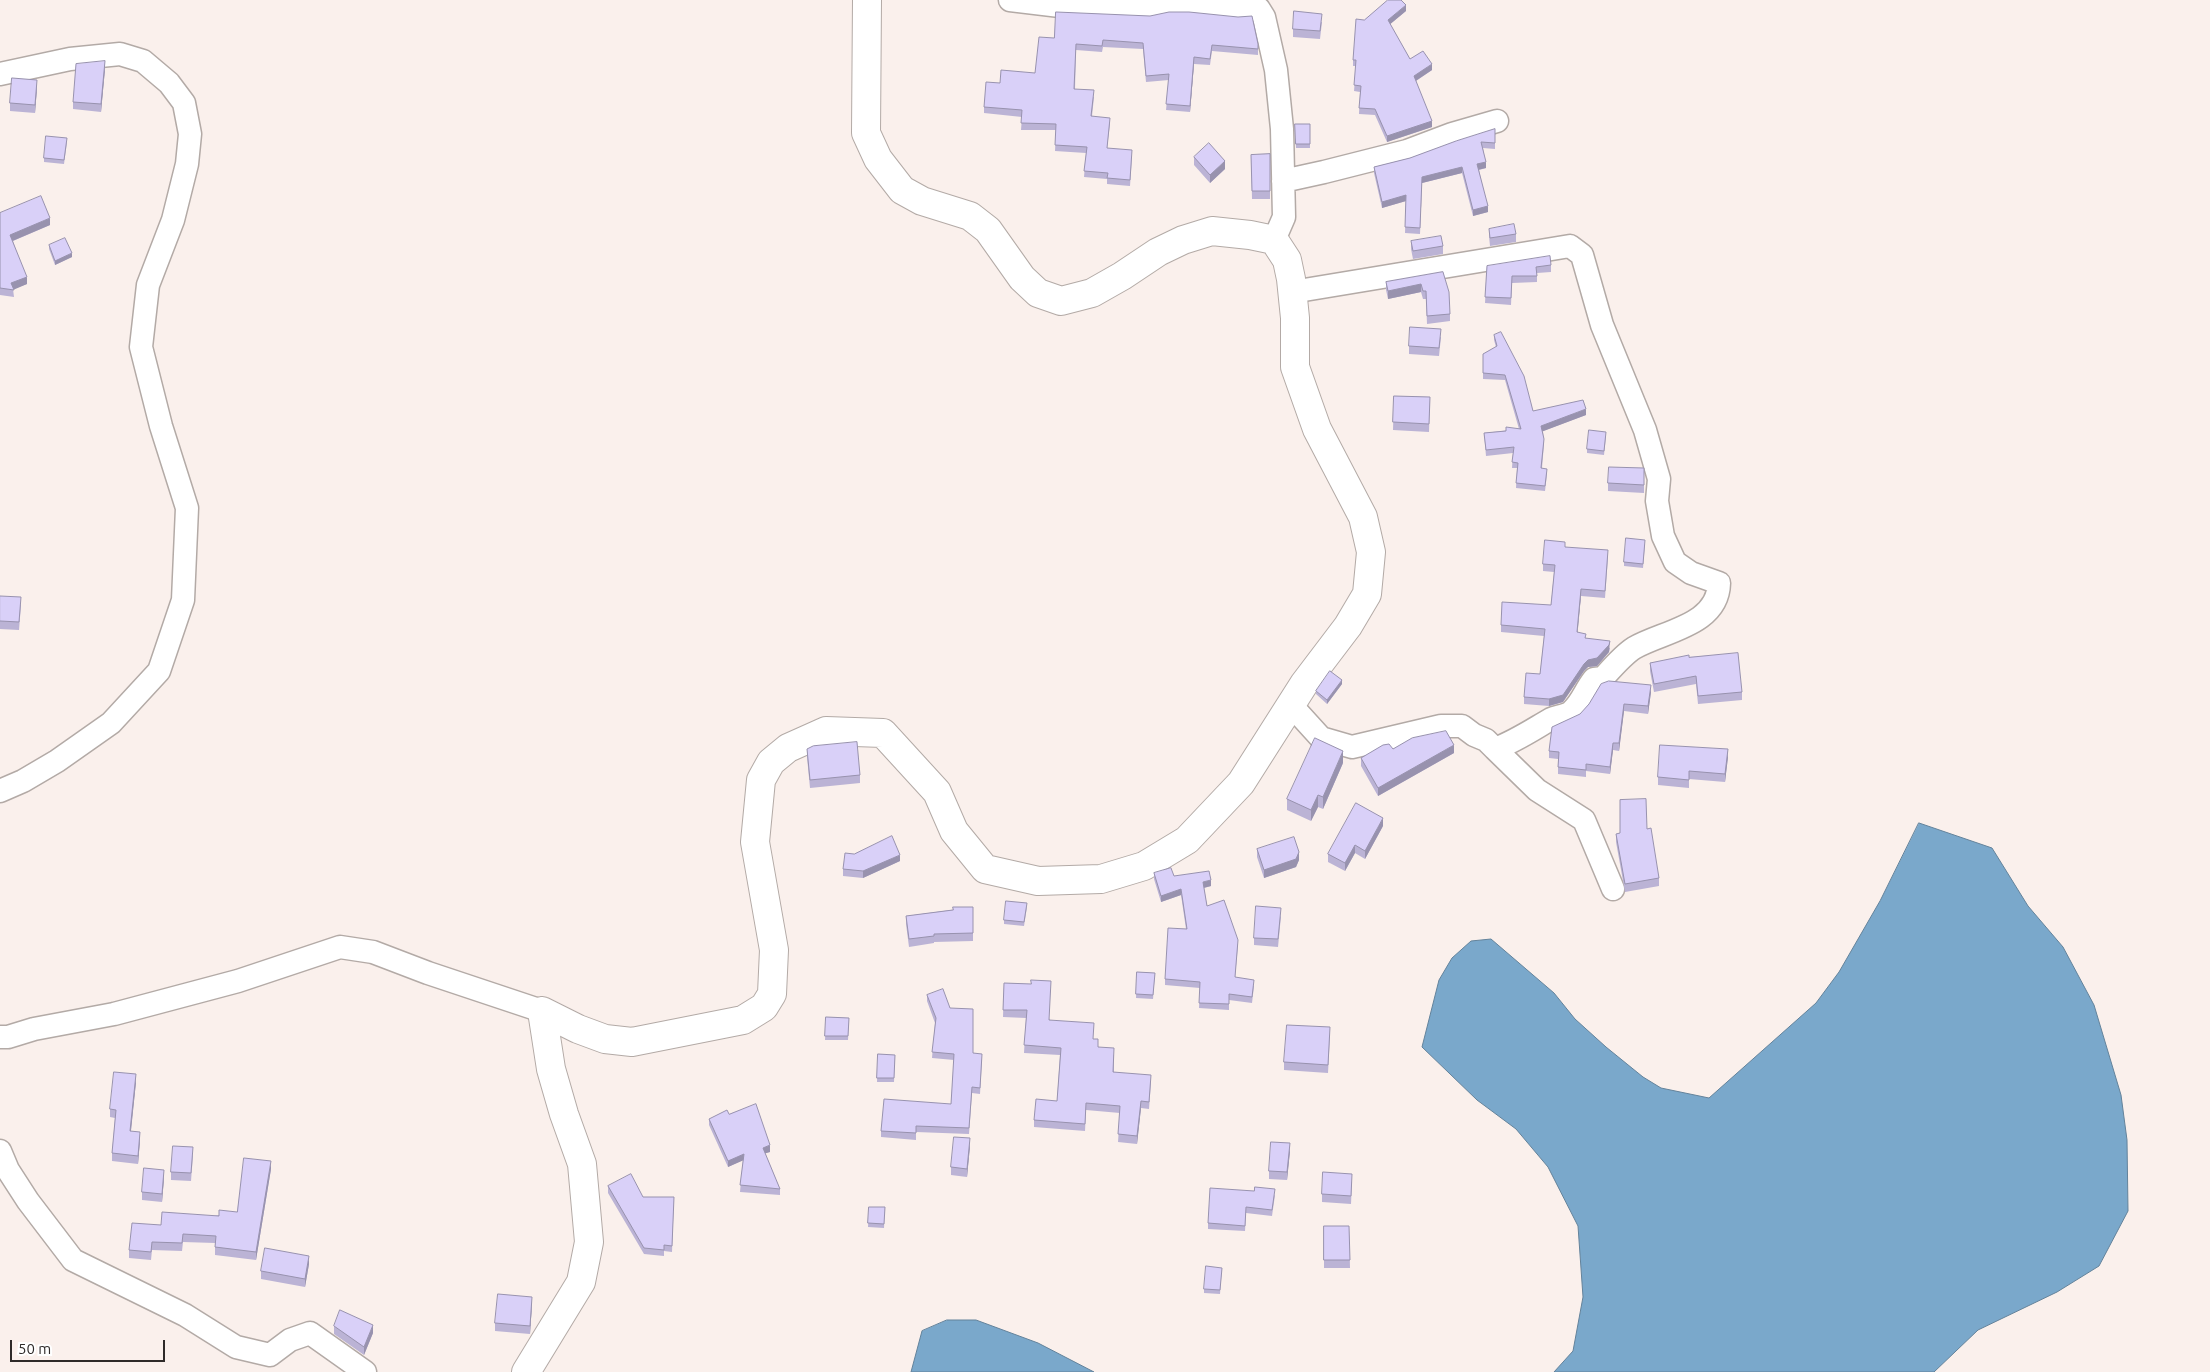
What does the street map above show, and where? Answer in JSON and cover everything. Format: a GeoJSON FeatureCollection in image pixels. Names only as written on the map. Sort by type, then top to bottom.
{"type":"FeatureCollection","features":[{"type":"Feature","properties":{"kind":"street"},"geometry":{"type":"LineString","coordinates":[[0,1037],[8,1037],[34,1029],[114,1014],[238,981],[340,947],[373,952],[428,973],[542,1011],[578,1029],[605,1039],[632,1042],[743,1020],[764,1007],[772,994],[774,950],[755,842],[761,780],[771,762],[788,748],[826,731],[884,733],[937,792],[954,830],[985,869],[1038,882],[1101,879],[1144,866],[1187,840],[1241,783],[1304,684],[1348,626],[1367,594],[1371,552],[1363,517],[1348,485],[1317,429],[1295,366],[1295,318],[1287,260],[1274,240],[1250,234],[1212,232],[1183,240],[1158,252],[1092,293],[1061,301],[1038,293],[1022,278],[988,230],[970,216],[922,201],[902,190],[878,159],[866,133],[867,0]]}},
{"type":"Feature","properties":{"kind":"street"},"geometry":{"type":"LineString","coordinates":[[1010,0],[1060,6],[1127,4],[1150,9],[1167,3],[1190,5],[1222,4],[1259,9],[1264,16],[1277,80],[1282,129],[1284,217],[1274,240]]}},
{"type":"Feature","properties":{"kind":"street"},"geometry":{"type":"LineString","coordinates":[[0,74],[70,59],[120,54],[143,61],[169,83],[184,103],[190,134],[187,164],[173,220],[148,285],[141,347],[161,426],[187,508],[183,600],[159,671],[111,723],[57,762],[23,781],[0,791]]}},
{"type":"Feature","properties":{"kind":"street"},"geometry":{"type":"LineString","coordinates":[[1283,181],[1407,151],[1452,134],[1497,121]]}},
{"type":"Feature","properties":{"kind":"street"},"geometry":{"type":"LineString","coordinates":[[1292,292],[1570,246],[1582,255],[1602,325],[1645,430],[1659,479],[1657,500],[1662,536],[1675,562],[1691,573],[1718,583],[1718,591],[1713,606],[1702,617],[1633,649],[1603,678],[1594,679],[1585,690],[1580,703],[1570,713],[1552,718],[1514,742],[1495,748]]}},
{"type":"Feature","properties":{"kind":"street"},"geometry":{"type":"LineString","coordinates":[[1291,705],[1321,738],[1352,747],[1441,726],[1462,726],[1474,735],[1486,740],[1537,790],[1584,820],[1613,890]]}},
{"type":"Feature","properties":{"kind":"street"},"geometry":{"type":"LineString","coordinates":[[526,1372],[581,1282],[589,1242],[582,1164],[564,1114],[551,1068],[542,1011]]}},
{"type":"Feature","properties":{"kind":"street"},"geometry":{"type":"LineString","coordinates":[[0,1151],[8,1170],[28,1201],[73,1260],[185,1315],[236,1347],[270,1355],[290,1340],[310,1333],[364,1372]]}},
{"type":"Feature","properties":{"kind":"water"},"geometry":{"type":"Polygon","coordinates":[[[1919,823],[1992,848],[2028,906],[2063,947],[2094,1005],[2121,1095],[2127,1140],[2128,1211],[2099,1266],[2057,1292],[1978,1330],[1934,1372],[1554,1372],[1573,1351],[1583,1297],[1578,1226],[1548,1167],[1516,1129],[1477,1100],[1422,1047],[1439,980],[1452,958],[1471,941],[1491,939],[1554,993],[1575,1019],[1643,1077],[1661,1088],[1709,1098],[1816,1003],[1839,972],[1880,901],[1919,823]]]}},
{"type":"Feature","properties":{"kind":"water"},"geometry":{"type":"Polygon","coordinates":[[[947,1320],[976,1320],[1038,1343],[1094,1372],[911,1372],[922,1331],[947,1320]]]}},
{"type":"Feature","properties":{"kind":"building"},"geometry":{"type":"Polygon","coordinates":[[[1388,0],[1401,0],[1406,5],[1388,20],[1410,59],[1423,51],[1432,64],[1414,76],[1432,121],[1387,136],[1375,109],[1359,108],[1361,86],[1354,85],[1356,60],[1353,60],[1356,19],[1364,20],[1388,0]]]}},
{"type":"Feature","properties":{"kind":"building"},"geometry":{"type":"Polygon","coordinates":[[[1294,11],[1322,14],[1320,31],[1293,29],[1294,11]]]}},
{"type":"Feature","properties":{"kind":"building"},"geometry":{"type":"Polygon","coordinates":[[[1056,12],[1150,16],[1169,12],[1189,12],[1238,17],[1252,16],[1258,49],[1212,45],[1210,59],[1194,57],[1190,106],[1166,104],[1169,74],[1146,76],[1143,43],[1103,40],[1102,46],[1076,44],[1074,89],[1094,90],[1091,116],[1110,118],[1107,148],[1132,150],[1130,180],[1107,178],[1108,173],[1084,171],[1087,147],[1055,145],[1056,124],[1021,123],[1022,110],[984,107],[986,82],[1000,83],[1001,70],[1035,73],[1039,37],[1054,38],[1056,12]]]}},
{"type":"Feature","properties":{"kind":"building"},"geometry":{"type":"Polygon","coordinates":[[[105,61],[101,104],[73,102],[76,64],[105,61]]]}},
{"type":"Feature","properties":{"kind":"building"},"geometry":{"type":"Polygon","coordinates":[[[12,78],[37,80],[35,105],[10,103],[12,78]]]}},
{"type":"Feature","properties":{"kind":"building"},"geometry":{"type":"Polygon","coordinates":[[[1295,124],[1310,124],[1310,144],[1296,144],[1295,124]]]}},
{"type":"Feature","properties":{"kind":"building"},"geometry":{"type":"Polygon","coordinates":[[[1495,129],[1495,143],[1481,142],[1486,162],[1477,164],[1488,206],[1473,210],[1462,167],[1422,177],[1420,228],[1405,227],[1406,195],[1382,202],[1374,167],[1410,158],[1495,129]]]}},
{"type":"Feature","properties":{"kind":"building"},"geometry":{"type":"Polygon","coordinates":[[[46,136],[67,138],[64,160],[44,158],[46,136]]]}},
{"type":"Feature","properties":{"kind":"building"},"geometry":{"type":"Polygon","coordinates":[[[1209,143],[1225,161],[1210,175],[1194,157],[1209,143]]]}},
{"type":"Feature","properties":{"kind":"building"},"geometry":{"type":"Polygon","coordinates":[[[1270,154],[1270,191],[1252,191],[1251,155],[1270,154]]]}},
{"type":"Feature","properties":{"kind":"building"},"geometry":{"type":"Polygon","coordinates":[[[41,196],[50,218],[10,235],[27,277],[11,283],[14,290],[0,288],[0,213],[41,196]]]}},
{"type":"Feature","properties":{"kind":"building"},"geometry":{"type":"Polygon","coordinates":[[[1514,224],[1516,234],[1490,238],[1489,229],[1514,224]]]}},
{"type":"Feature","properties":{"kind":"building"},"geometry":{"type":"Polygon","coordinates":[[[1441,236],[1443,246],[1413,251],[1411,241],[1441,236]]]}},
{"type":"Feature","properties":{"kind":"building"},"geometry":{"type":"Polygon","coordinates":[[[65,238],[72,253],[55,261],[49,245],[65,238]]]}},
{"type":"Feature","properties":{"kind":"building"},"geometry":{"type":"Polygon","coordinates":[[[1550,256],[1551,265],[1536,267],[1537,276],[1512,276],[1511,298],[1485,297],[1487,266],[1550,256]]]}},
{"type":"Feature","properties":{"kind":"building"},"geometry":{"type":"Polygon","coordinates":[[[1443,272],[1449,292],[1450,314],[1427,316],[1426,291],[1423,291],[1421,284],[1388,291],[1386,282],[1443,272]]]}},
{"type":"Feature","properties":{"kind":"building"},"geometry":{"type":"Polygon","coordinates":[[[1410,327],[1441,329],[1439,348],[1409,346],[1410,327]]]}},
{"type":"Feature","properties":{"kind":"building"},"geometry":{"type":"Polygon","coordinates":[[[1501,332],[1524,376],[1533,411],[1583,400],[1586,409],[1541,426],[1544,439],[1541,468],[1547,469],[1545,486],[1516,483],[1518,463],[1512,462],[1514,447],[1486,450],[1484,433],[1506,431],[1506,427],[1521,429],[1505,375],[1483,373],[1483,354],[1497,346],[1494,335],[1501,332]]]}},
{"type":"Feature","properties":{"kind":"building"},"geometry":{"type":"Polygon","coordinates":[[[1394,396],[1430,397],[1429,424],[1393,422],[1394,396]]]}},
{"type":"Feature","properties":{"kind":"building"},"geometry":{"type":"Polygon","coordinates":[[[1589,430],[1606,432],[1604,451],[1587,449],[1589,430]]]}},
{"type":"Feature","properties":{"kind":"building"},"geometry":{"type":"Polygon","coordinates":[[[1609,467],[1644,468],[1644,485],[1608,483],[1609,467]]]}},
{"type":"Feature","properties":{"kind":"building"},"geometry":{"type":"Polygon","coordinates":[[[1626,538],[1645,540],[1643,564],[1624,562],[1626,538]]]}},
{"type":"Feature","properties":{"kind":"building"},"geometry":{"type":"Polygon","coordinates":[[[1545,540],[1565,542],[1565,547],[1608,550],[1605,591],[1581,589],[1577,632],[1586,634],[1585,638],[1610,641],[1609,645],[1597,658],[1588,660],[1584,664],[1563,695],[1549,699],[1524,697],[1526,673],[1540,674],[1545,629],[1501,625],[1502,602],[1551,605],[1555,565],[1543,564],[1545,540]]]}},
{"type":"Feature","properties":{"kind":"building"},"geometry":{"type":"Polygon","coordinates":[[[0,596],[21,597],[19,622],[0,621],[0,596]]]}},
{"type":"Feature","properties":{"kind":"building"},"geometry":{"type":"Polygon","coordinates":[[[1738,653],[1742,692],[1698,696],[1696,676],[1654,684],[1650,663],[1689,655],[1689,657],[1738,653]]]}},
{"type":"Feature","properties":{"kind":"building"},"geometry":{"type":"Polygon","coordinates":[[[1330,671],[1342,680],[1327,700],[1316,691],[1330,671]]]}},
{"type":"Feature","properties":{"kind":"building"},"geometry":{"type":"Polygon","coordinates":[[[1609,681],[1651,685],[1648,706],[1624,704],[1619,743],[1613,743],[1610,767],[1586,764],[1586,770],[1558,767],[1559,752],[1549,751],[1552,727],[1580,714],[1589,704],[1601,684],[1609,681]]]}},
{"type":"Feature","properties":{"kind":"building"},"geometry":{"type":"Polygon","coordinates":[[[1446,731],[1454,745],[1378,788],[1361,758],[1383,745],[1389,744],[1393,749],[1412,738],[1446,731]]]}},
{"type":"Feature","properties":{"kind":"building"},"geometry":{"type":"Polygon","coordinates":[[[1315,738],[1343,751],[1323,797],[1318,795],[1311,810],[1287,799],[1315,738]]]}},
{"type":"Feature","properties":{"kind":"building"},"geometry":{"type":"Polygon","coordinates":[[[857,742],[860,775],[810,780],[807,749],[813,746],[857,742]]]}},
{"type":"Feature","properties":{"kind":"building"},"geometry":{"type":"Polygon","coordinates":[[[1660,745],[1728,749],[1725,774],[1689,771],[1689,780],[1658,777],[1660,745]]]}},
{"type":"Feature","properties":{"kind":"building"},"geometry":{"type":"Polygon","coordinates":[[[1646,799],[1647,829],[1651,828],[1659,878],[1625,884],[1616,834],[1620,833],[1620,800],[1646,799]]]}},
{"type":"Feature","properties":{"kind":"building"},"geometry":{"type":"Polygon","coordinates":[[[1356,803],[1383,818],[1365,851],[1355,845],[1345,863],[1328,854],[1356,803]]]}},
{"type":"Feature","properties":{"kind":"building"},"geometry":{"type":"Polygon","coordinates":[[[892,836],[900,855],[863,871],[843,869],[845,853],[854,854],[892,836]]]}},
{"type":"Feature","properties":{"kind":"building"},"geometry":{"type":"Polygon","coordinates":[[[1294,837],[1299,852],[1296,859],[1264,870],[1257,849],[1294,837]]]}},
{"type":"Feature","properties":{"kind":"building"},"geometry":{"type":"Polygon","coordinates":[[[1171,868],[1174,876],[1209,871],[1211,880],[1203,882],[1207,906],[1224,900],[1238,940],[1235,977],[1254,980],[1252,997],[1229,994],[1229,1004],[1199,1003],[1200,982],[1165,979],[1168,928],[1187,929],[1181,889],[1161,896],[1154,873],[1171,868]]]}},
{"type":"Feature","properties":{"kind":"building"},"geometry":{"type":"Polygon","coordinates":[[[1006,901],[1027,903],[1024,922],[1004,920],[1006,901]]]}},
{"type":"Feature","properties":{"kind":"building"},"geometry":{"type":"Polygon","coordinates":[[[1256,906],[1281,908],[1278,939],[1254,938],[1256,906]]]}},
{"type":"Feature","properties":{"kind":"building"},"geometry":{"type":"Polygon","coordinates":[[[953,907],[973,907],[973,933],[934,934],[934,936],[909,939],[906,916],[953,910],[953,907]]]}},
{"type":"Feature","properties":{"kind":"building"},"geometry":{"type":"Polygon","coordinates":[[[1137,972],[1155,973],[1153,995],[1136,994],[1137,972]]]}},
{"type":"Feature","properties":{"kind":"building"},"geometry":{"type":"Polygon","coordinates":[[[1031,980],[1051,981],[1049,1020],[1094,1023],[1093,1039],[1098,1039],[1098,1047],[1114,1048],[1113,1072],[1151,1075],[1149,1102],[1141,1101],[1137,1136],[1118,1134],[1120,1106],[1086,1103],[1085,1124],[1034,1120],[1036,1099],[1057,1101],[1061,1048],[1024,1045],[1027,1010],[1003,1010],[1004,983],[1031,984],[1031,980]]]}},
{"type":"Feature","properties":{"kind":"building"},"geometry":{"type":"Polygon","coordinates":[[[943,989],[950,1008],[973,1009],[973,1053],[982,1054],[980,1088],[972,1087],[969,1128],[916,1126],[916,1133],[881,1131],[884,1099],[951,1104],[954,1054],[932,1052],[936,1018],[927,995],[943,989]]]}},
{"type":"Feature","properties":{"kind":"building"},"geometry":{"type":"Polygon","coordinates":[[[826,1017],[849,1018],[848,1036],[825,1036],[826,1017]]]}},
{"type":"Feature","properties":{"kind":"building"},"geometry":{"type":"Polygon","coordinates":[[[1287,1025],[1330,1027],[1328,1065],[1284,1062],[1287,1025]]]}},
{"type":"Feature","properties":{"kind":"building"},"geometry":{"type":"Polygon","coordinates":[[[878,1054],[895,1055],[894,1078],[877,1078],[878,1054]]]}},
{"type":"Feature","properties":{"kind":"building"},"geometry":{"type":"Polygon","coordinates":[[[114,1072],[136,1074],[130,1131],[140,1132],[138,1156],[112,1153],[116,1110],[110,1109],[114,1072]]]}},
{"type":"Feature","properties":{"kind":"building"},"geometry":{"type":"Polygon","coordinates":[[[756,1104],[770,1145],[763,1148],[780,1189],[740,1185],[744,1154],[728,1161],[709,1119],[727,1110],[729,1114],[756,1104]]]}},
{"type":"Feature","properties":{"kind":"building"},"geometry":{"type":"Polygon","coordinates":[[[954,1137],[970,1138],[967,1169],[951,1167],[954,1137]]]}},
{"type":"Feature","properties":{"kind":"building"},"geometry":{"type":"Polygon","coordinates":[[[1271,1142],[1290,1143],[1287,1172],[1269,1171],[1271,1142]]]}},
{"type":"Feature","properties":{"kind":"building"},"geometry":{"type":"Polygon","coordinates":[[[173,1146],[193,1147],[191,1173],[171,1172],[173,1146]]]}},
{"type":"Feature","properties":{"kind":"building"},"geometry":{"type":"Polygon","coordinates":[[[244,1158],[271,1161],[256,1252],[215,1247],[216,1236],[183,1234],[182,1243],[152,1242],[151,1252],[129,1250],[132,1223],[161,1225],[162,1212],[219,1216],[219,1210],[237,1212],[244,1158]]]}},
{"type":"Feature","properties":{"kind":"building"},"geometry":{"type":"Polygon","coordinates":[[[144,1168],[164,1170],[162,1194],[142,1192],[144,1168]]]}},
{"type":"Feature","properties":{"kind":"building"},"geometry":{"type":"Polygon","coordinates":[[[1323,1172],[1352,1174],[1351,1196],[1322,1194],[1323,1172]]]}},
{"type":"Feature","properties":{"kind":"building"},"geometry":{"type":"Polygon","coordinates":[[[631,1174],[643,1197],[674,1197],[672,1246],[664,1245],[664,1250],[644,1248],[608,1186],[631,1174]]]}},
{"type":"Feature","properties":{"kind":"building"},"geometry":{"type":"Polygon","coordinates":[[[1255,1187],[1275,1189],[1272,1210],[1246,1207],[1245,1226],[1208,1223],[1210,1188],[1254,1191],[1255,1187]]]}},
{"type":"Feature","properties":{"kind":"building"},"geometry":{"type":"Polygon","coordinates":[[[869,1207],[885,1207],[884,1224],[868,1223],[869,1207]]]}},
{"type":"Feature","properties":{"kind":"building"},"geometry":{"type":"Polygon","coordinates":[[[1324,1226],[1349,1226],[1350,1260],[1324,1260],[1324,1226]]]}},
{"type":"Feature","properties":{"kind":"building"},"geometry":{"type":"Polygon","coordinates":[[[265,1248],[309,1256],[305,1279],[261,1271],[265,1248]]]}},
{"type":"Feature","properties":{"kind":"building"},"geometry":{"type":"Polygon","coordinates":[[[1206,1266],[1222,1268],[1220,1290],[1204,1289],[1206,1266]]]}},
{"type":"Feature","properties":{"kind":"building"},"geometry":{"type":"Polygon","coordinates":[[[498,1294],[532,1297],[530,1326],[495,1323],[498,1294]]]}},
{"type":"Feature","properties":{"kind":"building"},"geometry":{"type":"Polygon","coordinates":[[[340,1310],[373,1325],[364,1347],[334,1326],[340,1310]]]}}]}
